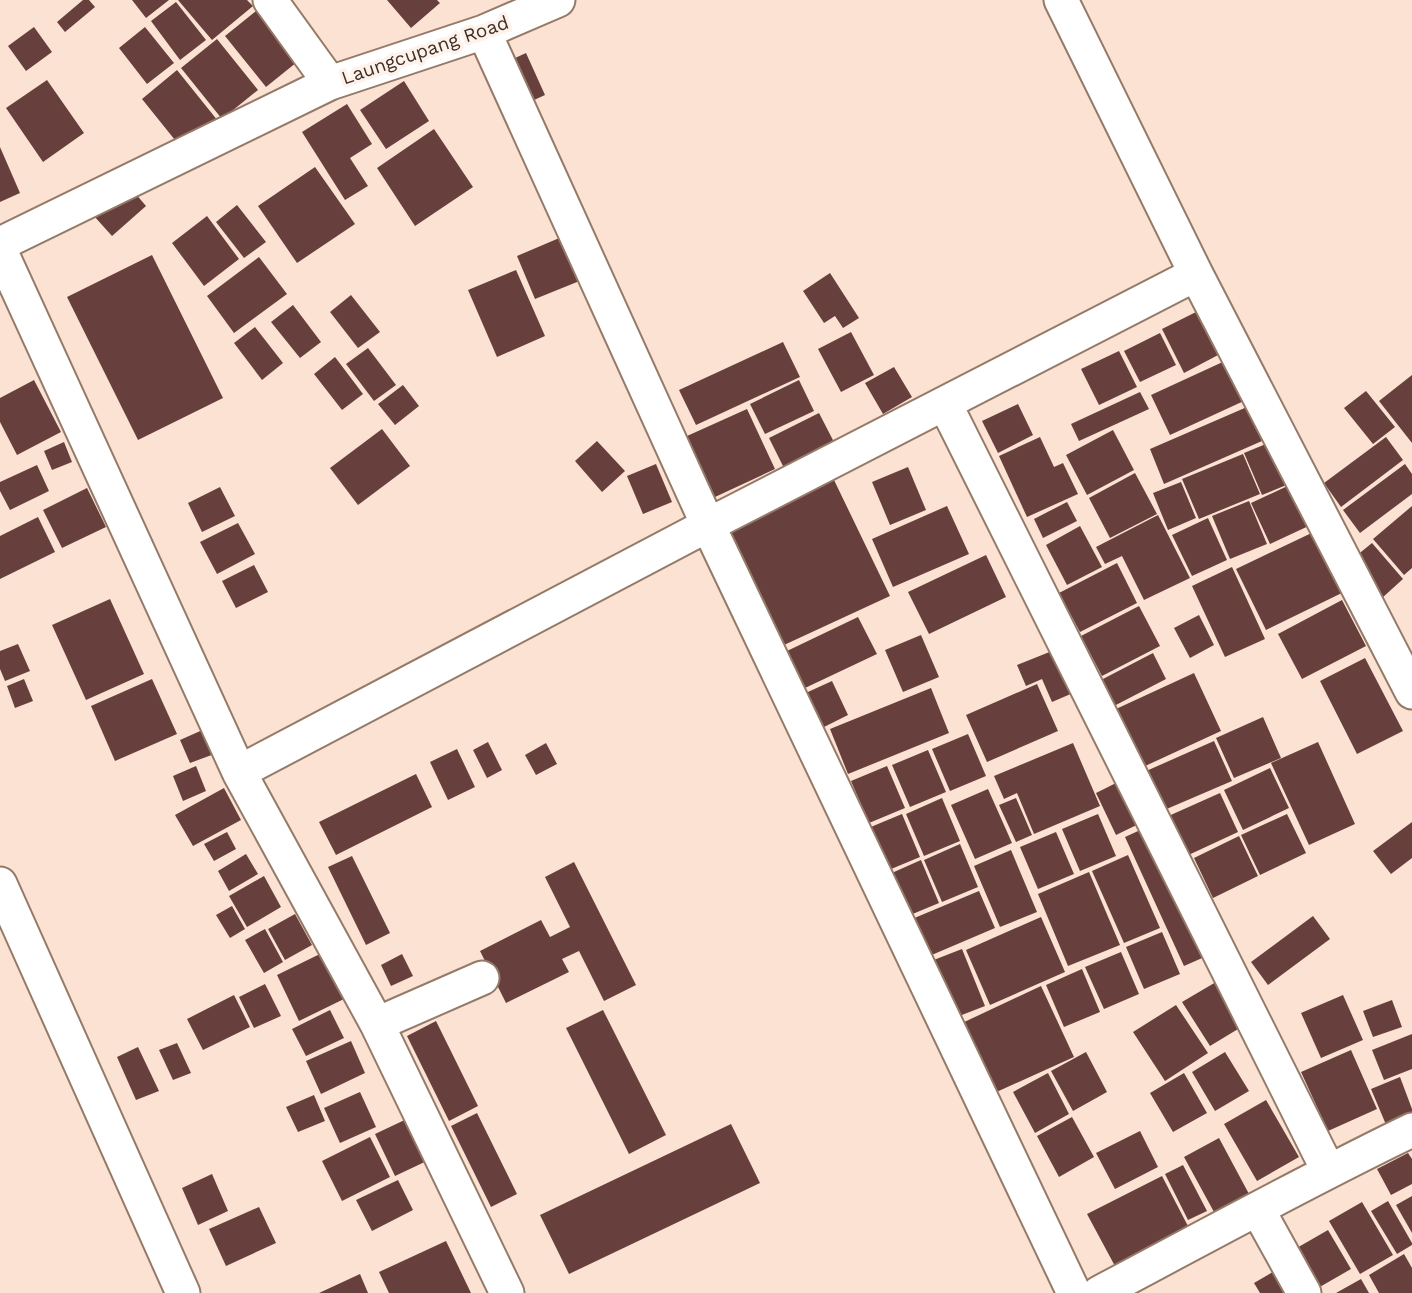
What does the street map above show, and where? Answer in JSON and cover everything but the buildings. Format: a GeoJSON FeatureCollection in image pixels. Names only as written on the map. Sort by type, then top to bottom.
{"type":"FeatureCollection","features":[{"type":"Feature","properties":{"kind":"street"},"geometry":{"type":"LineString","coordinates":[[270,0],[330,83]]}},
{"type":"Feature","properties":{"kind":"street","name":"Laungcupang Road"},"geometry":{"type":"LineString","coordinates":[[0,244],[330,83],[484,32],[558,0]]}},
{"type":"Feature","properties":{"kind":"street"},"geometry":{"type":"LineString","coordinates":[[1061,0],[1196,274],[1412,692]]}},
{"type":"Feature","properties":{"kind":"street"},"geometry":{"type":"LineString","coordinates":[[484,32],[708,525],[1074,1293]]}},
{"type":"Feature","properties":{"kind":"street"},"geometry":{"type":"LineString","coordinates":[[0,250],[239,772],[377,1024],[507,1293]]}},
{"type":"Feature","properties":{"kind":"street"},"geometry":{"type":"LineString","coordinates":[[239,772],[708,525],[1196,274]]}},
{"type":"Feature","properties":{"kind":"street"},"geometry":{"type":"LineString","coordinates":[[945,404],[1328,1170]]}},
{"type":"Feature","properties":{"kind":"street"},"geometry":{"type":"LineString","coordinates":[[0,884],[183,1293]]}},
{"type":"Feature","properties":{"kind":"street"},"geometry":{"type":"LineString","coordinates":[[377,1024],[481,978]]}},
{"type":"Feature","properties":{"kind":"street"},"geometry":{"type":"LineString","coordinates":[[1099,1293],[1258,1210],[1328,1170],[1412,1130]]}},
{"type":"Feature","properties":{"kind":"street"},"geometry":{"type":"LineString","coordinates":[[1258,1210],[1304,1293]]}}]}
